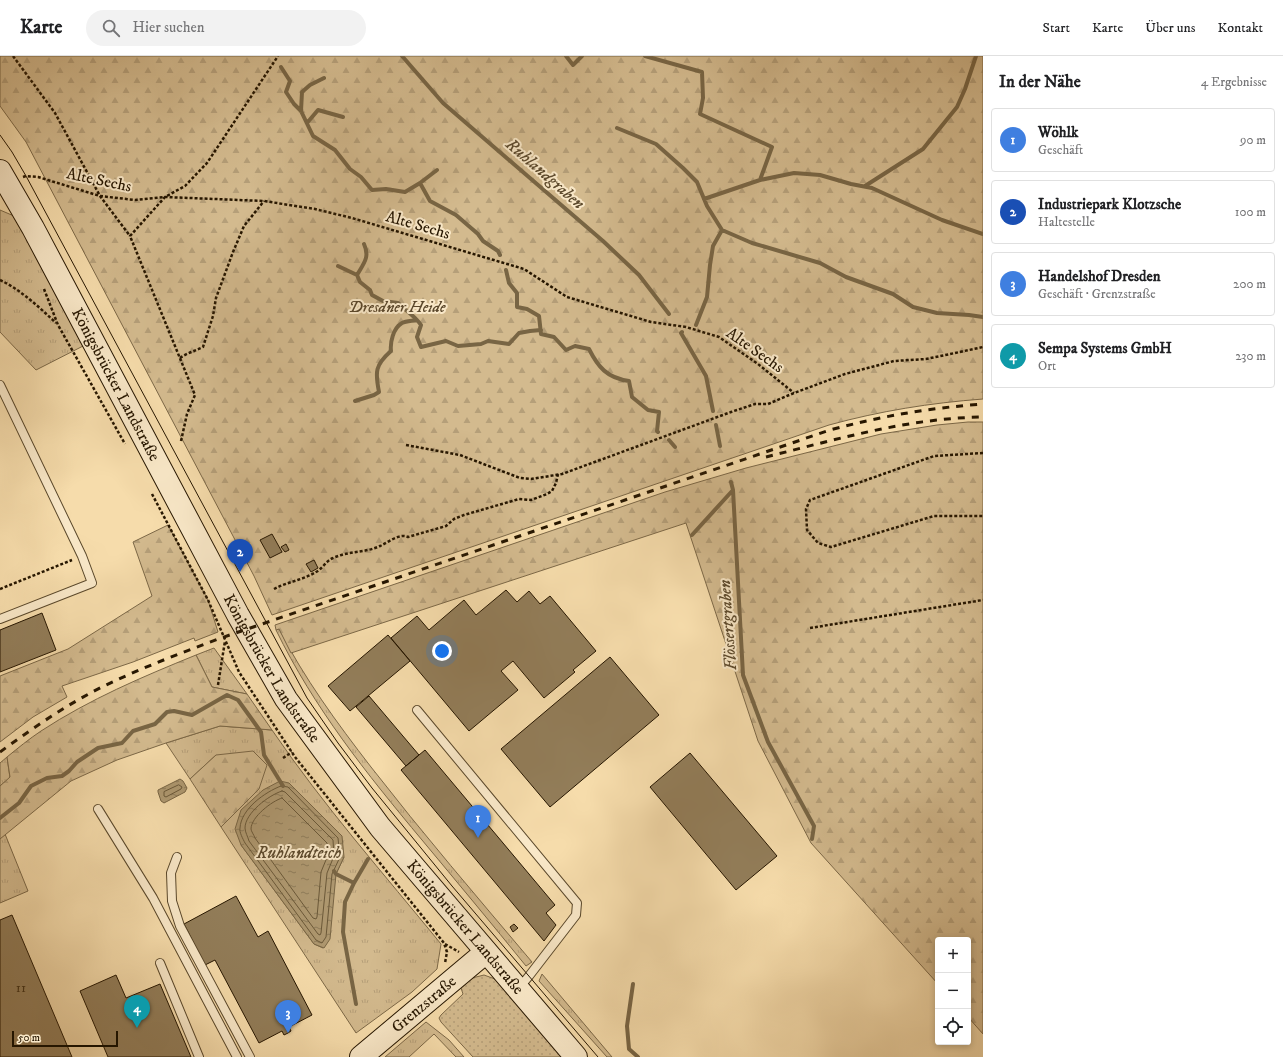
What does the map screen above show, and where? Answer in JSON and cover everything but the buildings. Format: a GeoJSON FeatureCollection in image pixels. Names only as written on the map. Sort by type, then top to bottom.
{"type":"FeatureCollection","features":[{"type":"Feature","properties":{"kind":"main road","name":"Königsbrücker Landstraße"},"geometry":{"type":"LineString","coordinates":[[4,178],[33,228],[235,608],[286,699],[380,827],[576,1057]]}},
{"type":"Feature","properties":{"kind":"main road","name":"Grenzstraße"},"geometry":{"type":"LineString","coordinates":[[361,1057],[486,952]]}},
{"type":"Feature","properties":{"kind":"lane"},"geometry":{"type":"LineString","coordinates":[[0,385],[82,556],[92,582],[0,619]]}},
{"type":"Feature","properties":{"kind":"lane"},"geometry":{"type":"LineString","coordinates":[[417,710],[577,903],[576,914],[529,976],[518,988]]}},
{"type":"Feature","properties":{"kind":"lane"},"geometry":{"type":"LineString","coordinates":[[98,809],[153,898],[237,1057]]}},
{"type":"Feature","properties":{"kind":"lane"},"geometry":{"type":"LineString","coordinates":[[177,857],[171,873],[172,901],[180,926],[250,1057]]}},
{"type":"Feature","properties":{"kind":"lane"},"geometry":{"type":"LineString","coordinates":[[160,963],[199,1057]]}},
{"type":"Feature","properties":{"kind":"path"},"geometry":{"type":"LineString","coordinates":[[13,56],[55,112],[100,196],[130,236],[195,396],[187,414],[181,441]]}},
{"type":"Feature","properties":{"kind":"path"},"geometry":{"type":"LineString","coordinates":[[130,236],[165,198],[184,186],[207,163],[278,56]]}},
{"type":"Feature","properties":{"kind":"path","name":"Alte Sechs"},"geometry":{"type":"LineString","coordinates":[[4,178],[26,176],[38,178],[100,196],[135,200],[165,198],[264,201],[315,209],[352,218],[524,269],[566,297],[651,322],[686,327],[719,337],[758,364],[794,393]]}},
{"type":"Feature","properties":{"kind":"path"},"geometry":{"type":"LineString","coordinates":[[180,358],[203,347],[213,316],[216,298],[233,252],[244,226],[264,201]]}},
{"type":"Feature","properties":{"kind":"path"},"geometry":{"type":"LineString","coordinates":[[0,280],[8,283],[35,304],[58,325]]}},
{"type":"Feature","properties":{"kind":"path"},"geometry":{"type":"LineString","coordinates":[[406,445],[460,455],[520,478],[531,479],[558,474],[755,404],[768,404],[845,374],[894,361],[926,359],[983,347]]}},
{"type":"Feature","properties":{"kind":"path"},"geometry":{"type":"LineString","coordinates":[[983,453],[934,456],[810,500],[806,510],[807,530],[818,543],[832,547],[934,516],[983,516]]}},
{"type":"Feature","properties":{"kind":"path"},"geometry":{"type":"LineString","coordinates":[[274,590],[283,584],[301,579],[318,571],[331,559],[345,554],[380,547],[395,538],[404,535],[408,537],[446,526],[454,519],[464,515],[519,499],[531,500],[547,494],[552,491],[558,474]]}},
{"type":"Feature","properties":{"kind":"path"},"geometry":{"type":"LineString","coordinates":[[0,589],[82,556]]}},
{"type":"Feature","properties":{"kind":"path"},"geometry":{"type":"LineString","coordinates":[[810,628],[983,600]]}},
{"type":"Feature","properties":{"kind":"path"},"geometry":{"type":"LineString","coordinates":[[218,685],[225,640]]}},
{"type":"Feature","properties":{"kind":"path"},"geometry":{"type":"LineString","coordinates":[[283,758],[292,752]]}},
{"type":"Feature","properties":{"kind":"path"},"geometry":{"type":"LineString","coordinates":[[402,890],[444,943],[447,952],[444,966]]}},
{"type":"Feature","properties":{"kind":"green space","name":"Dresdner Heide"},"geometry":{"type":"Polygon","coordinates":[[[0,56],[983,56],[983,399],[905,408],[829,425],[272,615],[254,576],[26,142],[0,106],[0,56]]]}},
{"type":"Feature","properties":{"kind":"green space"},"geometry":{"type":"Polygon","coordinates":[[[0,210],[14,216],[87,344],[36,370],[0,332],[0,210]]]}},
{"type":"Feature","properties":{"kind":"green space"},"geometry":{"type":"Polygon","coordinates":[[[983,422],[983,1034],[971,1020],[971,937],[935,937],[935,981],[811,843],[758,741],[686,523],[291,653],[279,629],[276,630],[275,625],[665,492],[746,468],[881,434],[937,425],[983,422]]]}},
{"type":"Feature","properties":{"kind":"green space"},"geometry":{"type":"Polygon","coordinates":[[[168,525],[208,600],[218,632],[195,641],[194,638],[133,662],[62,686],[67,697],[33,717],[0,742],[0,676],[68,649],[152,596],[133,542],[168,525]]]}},
{"type":"Feature","properties":{"kind":"green space"},"geometry":{"type":"Polygon","coordinates":[[[279,629],[310,683],[358,750],[431,841],[532,962],[526,966],[361,765],[324,713],[307,686],[276,630],[279,629]]]}},
{"type":"Feature","properties":{"kind":"green space"},"geometry":{"type":"Polygon","coordinates":[[[214,648],[247,694],[212,687],[196,655],[214,648]]]}},
{"type":"Feature","properties":{"kind":"green space"},"geometry":{"type":"Polygon","coordinates":[[[196,655],[212,687],[247,694],[272,730],[220,726],[117,760],[71,781],[0,839],[0,786],[10,777],[7,757],[41,731],[78,709],[136,680],[196,655]]]}},
{"type":"Feature","properties":{"kind":"green space"},"geometry":{"type":"Polygon","coordinates":[[[220,726],[272,730],[333,812],[441,944],[437,969],[412,992],[356,1033],[221,827],[259,789],[216,755],[190,779],[166,743],[220,726]],[[241,845],[314,944],[323,948],[336,874],[344,857],[241,845]]]}},
{"type":"Feature","properties":{"kind":"green space"},"geometry":{"type":"Polygon","coordinates":[[[253,751],[267,765],[259,789],[221,827],[190,779],[216,755],[253,751]]]}},
{"type":"Feature","properties":{"kind":"green space"},"geometry":{"type":"Polygon","coordinates":[[[7,757],[10,778],[0,786],[0,763],[7,757]]]}},
{"type":"Feature","properties":{"kind":"green space"},"geometry":{"type":"Polygon","coordinates":[[[5,834],[28,891],[0,903],[0,839],[5,834]]]}},
{"type":"Feature","properties":{"kind":"green space"},"geometry":{"type":"Polygon","coordinates":[[[542,974],[612,1057],[607,1057],[539,981],[542,974]]]}},
{"type":"Feature","properties":{"kind":"green space"},"geometry":{"type":"Polygon","coordinates":[[[484,975],[495,979],[565,1057],[473,1057],[439,1018],[463,994],[461,988],[472,978],[484,975]]]}},
{"type":"Feature","properties":{"kind":"green space"},"geometry":{"type":"Polygon","coordinates":[[[426,1022],[449,1040],[464,1057],[456,1057],[434,1034],[409,1057],[385,1057],[426,1022]]]}},
{"type":"Feature","properties":{"kind":"water"},"geometry":{"type":"Polygon","coordinates":[[[180,779],[187,788],[185,792],[164,803],[161,801],[158,790],[180,779]]]}},
{"type":"Feature","properties":{"kind":"water","name":"Ruhlandteich"},"geometry":{"type":"Polygon","coordinates":[[[280,781],[289,783],[342,836],[344,857],[336,874],[330,939],[324,948],[314,944],[241,845],[235,829],[241,810],[263,790],[280,781]]]}},
{"type":"Feature","properties":{"kind":"waterway","name":"Ruhlandgraben"},"geometry":{"type":"LineString","coordinates":[[402,56],[443,103],[603,241],[639,275],[669,314]]}},
{"type":"Feature","properties":{"kind":"waterway"},"geometry":{"type":"LineString","coordinates":[[566,56],[573,65],[582,56]]}},
{"type":"Feature","properties":{"kind":"waterway"},"geometry":{"type":"LineString","coordinates":[[645,56],[702,72],[703,98],[700,114],[772,147],[760,180]]}},
{"type":"Feature","properties":{"kind":"waterway"},"geometry":{"type":"LineString","coordinates":[[865,186],[923,149],[957,107],[965,89],[976,56]]}},
{"type":"Feature","properties":{"kind":"waterway"},"geometry":{"type":"LineString","coordinates":[[281,67],[290,81],[286,92],[301,111],[313,136],[335,150],[350,169],[361,177],[372,190],[386,189],[405,192],[420,183],[430,201],[456,215],[478,234],[483,241],[498,251],[500,255]]}},
{"type":"Feature","properties":{"kind":"waterway"},"geometry":{"type":"LineString","coordinates":[[301,111],[302,92],[310,85],[324,78]]}},
{"type":"Feature","properties":{"kind":"waterway"},"geometry":{"type":"LineString","coordinates":[[307,123],[318,110],[343,117]]}},
{"type":"Feature","properties":{"kind":"waterway"},"geometry":{"type":"LineString","coordinates":[[617,128],[656,144],[683,168],[697,182],[707,206],[722,230]]}},
{"type":"Feature","properties":{"kind":"waterway"},"geometry":{"type":"LineString","coordinates":[[420,183],[437,170]]}},
{"type":"Feature","properties":{"kind":"waterway"},"geometry":{"type":"LineString","coordinates":[[704,199],[760,180],[794,173],[820,175],[851,184],[872,188],[942,220],[983,234]]}},
{"type":"Feature","properties":{"kind":"waterway"},"geometry":{"type":"LineString","coordinates":[[696,325],[707,297],[713,246],[722,230],[752,243],[820,263],[846,277],[893,294],[913,307],[937,313],[983,317]]}},
{"type":"Feature","properties":{"kind":"waterway"},"geometry":{"type":"LineString","coordinates":[[357,275],[366,256],[364,244]]}},
{"type":"Feature","properties":{"kind":"waterway"},"geometry":{"type":"LineString","coordinates":[[338,266],[357,275],[360,282],[370,290],[372,295],[383,301],[398,303],[416,319],[421,325],[417,337],[421,347],[446,341],[458,346],[481,344],[488,341],[509,344],[519,333],[541,330]]}},
{"type":"Feature","properties":{"kind":"waterway"},"geometry":{"type":"LineString","coordinates":[[506,270],[509,283],[517,293],[517,307],[527,309],[539,316],[541,334],[554,337],[566,350],[575,346],[589,349],[604,371],[621,380],[629,381],[632,397],[648,410],[659,412],[658,432]]}},
{"type":"Feature","properties":{"kind":"waterway"},"geometry":{"type":"LineString","coordinates":[[355,401],[379,392],[377,379],[379,365],[391,351],[391,344],[396,328],[402,323],[417,320]]}},
{"type":"Feature","properties":{"kind":"waterway","name":"Ruhlandgraben"},"geometry":{"type":"LineString","coordinates":[[682,332],[681,333],[706,376],[713,411]]}},
{"type":"Feature","properties":{"kind":"waterway","name":"Ruhlandgraben"},"geometry":{"type":"LineString","coordinates":[[716,425],[720,446]]}},
{"type":"Feature","properties":{"kind":"waterway"},"geometry":{"type":"LineString","coordinates":[[669,440],[675,447]]}},
{"type":"Feature","properties":{"kind":"waterway","name":"Ruhlandgraben"},"geometry":{"type":"LineString","coordinates":[[692,535],[733,490],[731,482]]}},
{"type":"Feature","properties":{"kind":"waterway","name":"Flössertgraben"},"geometry":{"type":"LineString","coordinates":[[733,490],[743,675],[768,742],[814,826],[812,839]]}},
{"type":"Feature","properties":{"kind":"waterway","name":"Ruhlandgraben"},"geometry":{"type":"LineString","coordinates":[[0,818],[19,803],[31,786],[47,778],[62,776],[77,762],[98,748],[122,743],[133,731],[155,724],[167,712],[174,711],[192,715],[227,695],[238,700],[261,732],[264,755],[283,786]]}},
{"type":"Feature","properties":{"kind":"waterway","name":"Ruhlandgraben"},"geometry":{"type":"LineString","coordinates":[[334,871],[336,874],[354,883],[368,859]]}},
{"type":"Feature","properties":{"kind":"waterway"},"geometry":{"type":"LineString","coordinates":[[354,883],[345,902],[343,932],[356,1004]]}},
{"type":"Feature","properties":{"kind":"waterway","name":"Flössertgraben"},"geometry":{"type":"LineString","coordinates":[[633,984],[627,1026],[629,1049],[638,1057]]}},
{"type":"Feature","properties":{"kind":"tram line"},"geometry":{"type":"LineString","coordinates":[[0,135],[26,176],[307,698],[338,743],[372,788],[452,886],[598,1057]]}},
{"type":"Feature","properties":{"kind":"railway"},"geometry":{"type":"LineString","coordinates":[[0,752],[50,717],[102,687],[146,667],[221,638],[830,430],[906,413],[983,404]]}},
{"type":"Feature","properties":{"kind":"railway"},"geometry":{"type":"LineString","coordinates":[[766,457],[901,425],[955,418],[983,417]]}},
{"type":"Feature","properties":{"kind":"place","name":"Industriepark Klotzsche"},"geometry":{"type":"Point","coordinates":[240,572]}},
{"type":"Feature","properties":{"kind":"place","name":"Wöhlk"},"geometry":{"type":"Point","coordinates":[478,838]}},
{"type":"Feature","properties":{"kind":"place","name":"Sempa Systems GmbH"},"geometry":{"type":"Point","coordinates":[137,1028]}},
{"type":"Feature","properties":{"kind":"place","name":"Handelshof Dresden"},"geometry":{"type":"Point","coordinates":[288,1033]}}]}
